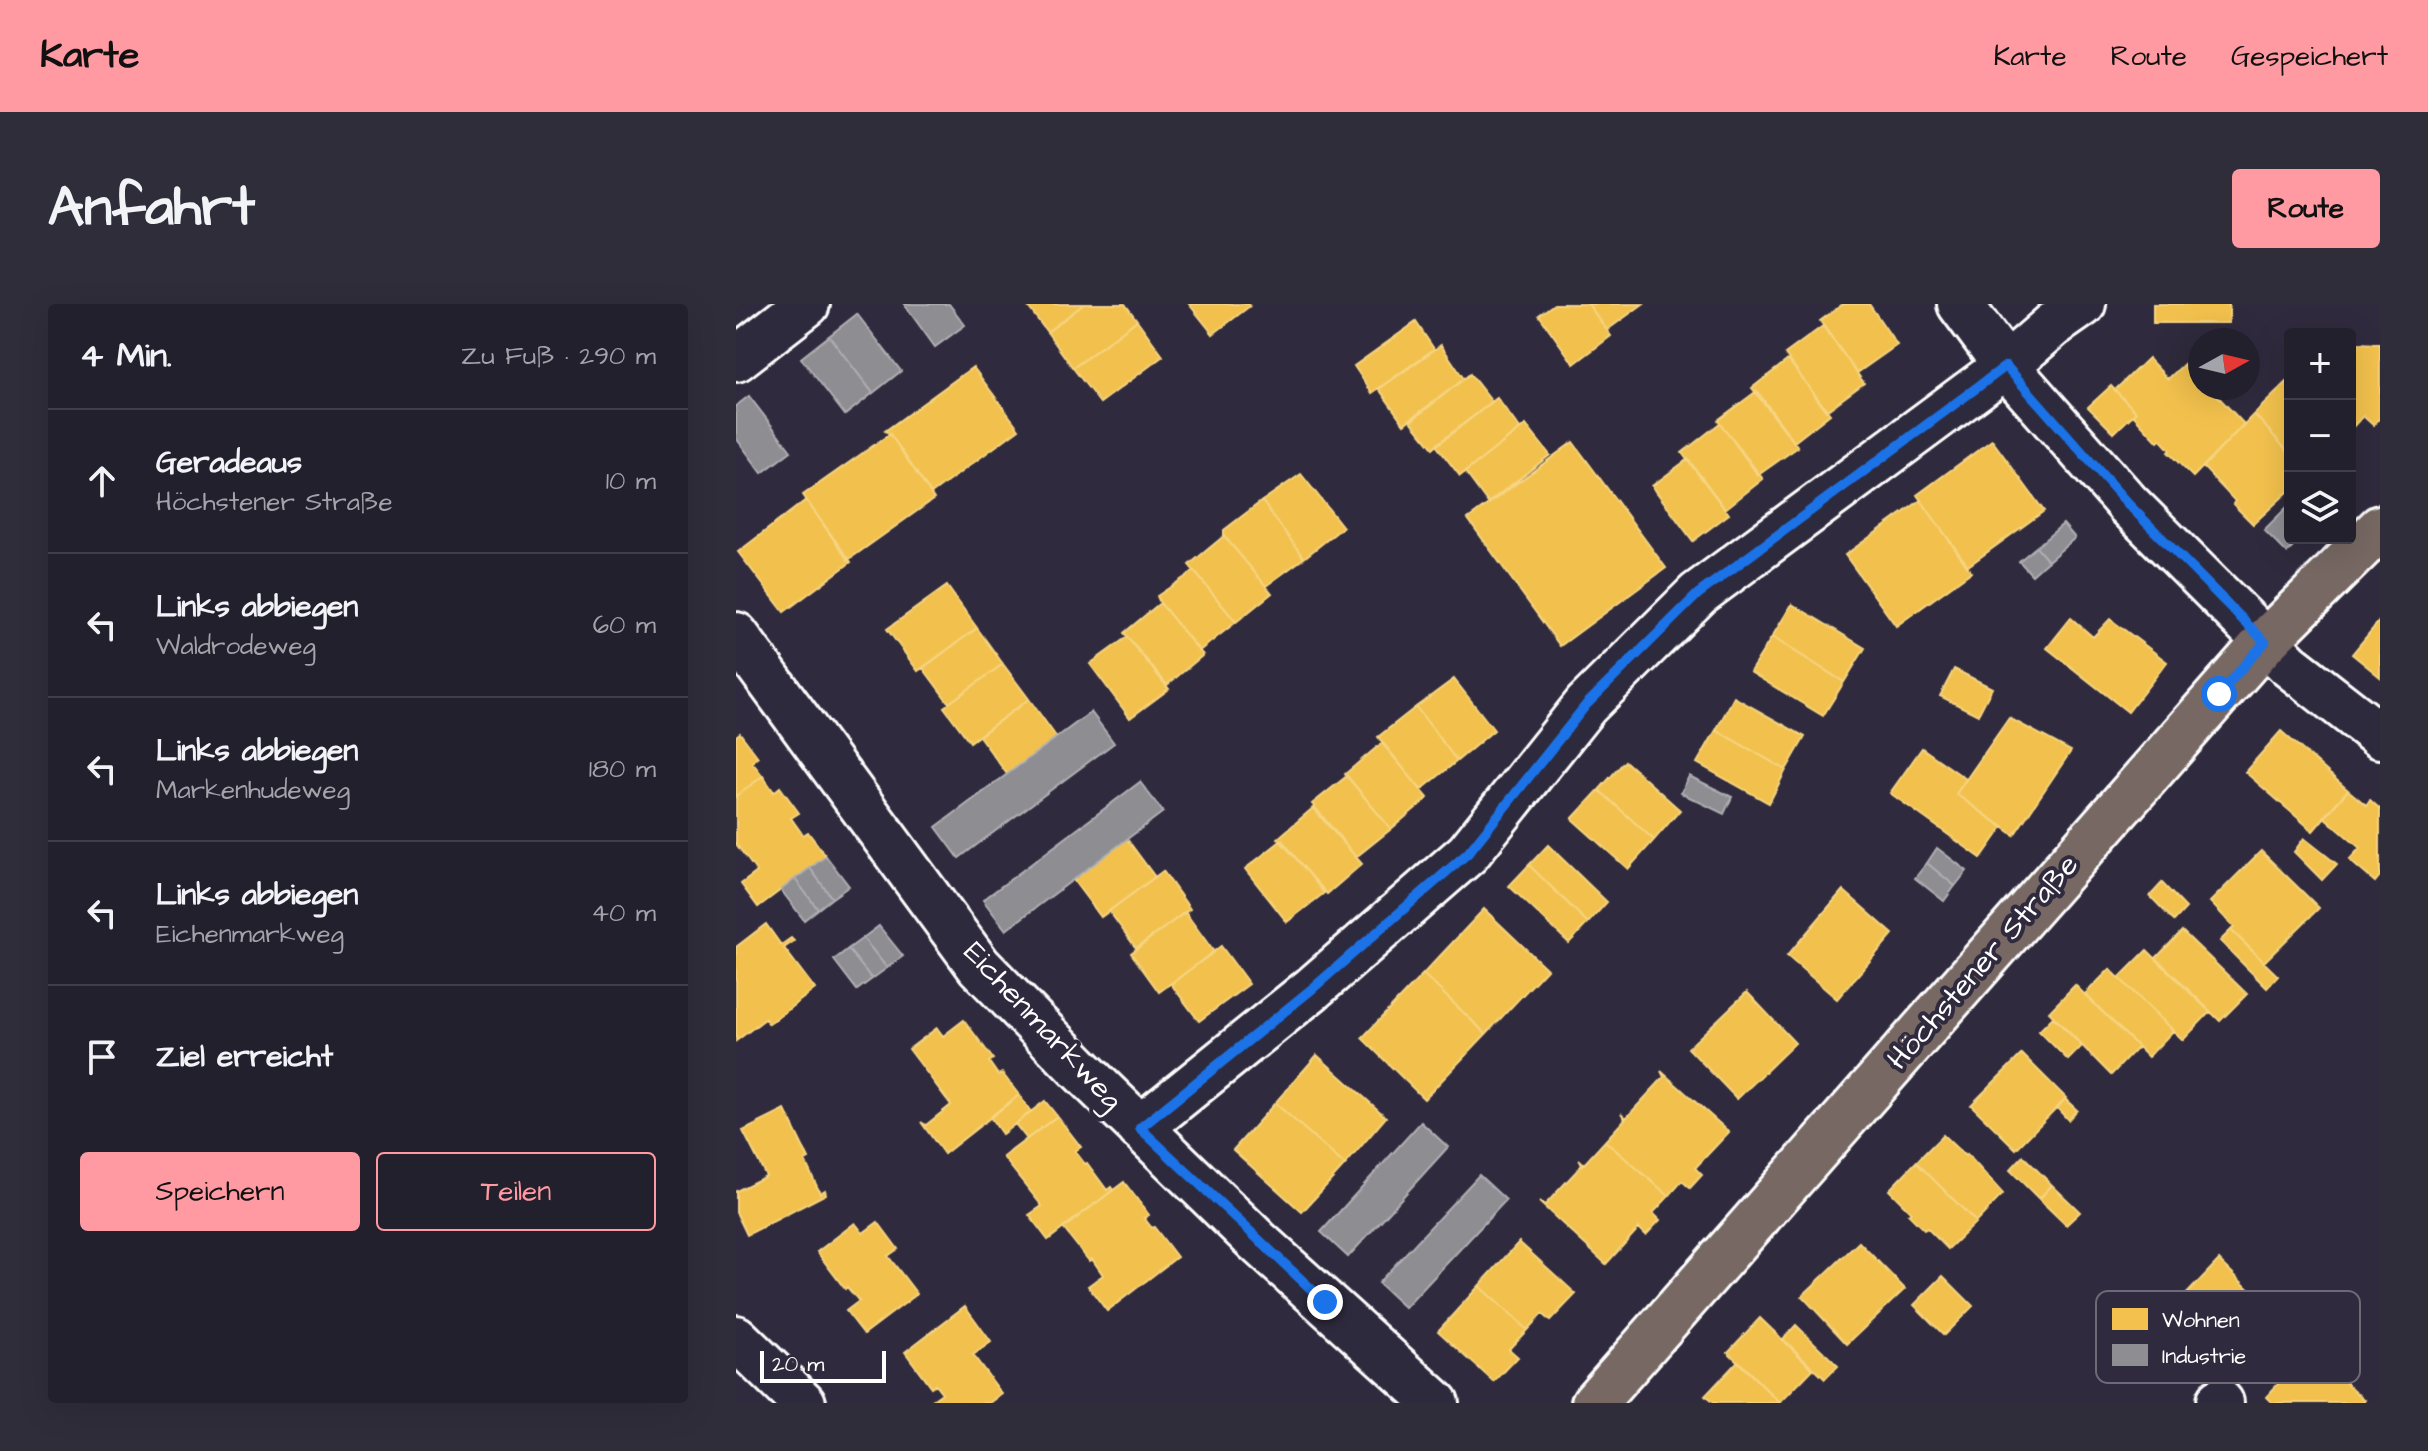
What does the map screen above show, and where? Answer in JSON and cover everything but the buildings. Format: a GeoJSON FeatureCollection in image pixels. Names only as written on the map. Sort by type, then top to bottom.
{"type":"FeatureCollection","features":[{"type":"Feature","properties":{"kind":"main road","name":"Höchstener Straße"},"geometry":{"type":"LineString","coordinates":[[1594,1403],[2265,642],[2380,528]]}},
{"type":"Feature","properties":{"kind":"street"},"geometry":{"type":"LineString","coordinates":[[736,359],[807,304]]}},
{"type":"Feature","properties":{"kind":"street"},"geometry":{"type":"LineString","coordinates":[[1960,304],[2006,366],[2128,504],[2289,665],[2380,736]]}},
{"type":"Feature","properties":{"kind":"street"},"geometry":{"type":"LineString","coordinates":[[1140,1128],[1312,989],[1468,853],[1586,705],[1698,594],[2006,366],[2053,325],[2083,304]]}},
{"type":"Feature","properties":{"kind":"street","name":"Eichenmarkweg"},"geometry":{"type":"LineString","coordinates":[[736,635],[979,966],[1257,1241],[1436,1403]]}},
{"type":"Feature","properties":{"kind":"street"},"geometry":{"type":"LineString","coordinates":[[736,1338],[803,1403]]}},
{"type":"Feature","properties":{"kind":"route"},"geometry":{"type":"LineString","coordinates":[[1325,1302],[1140,1128],[1312,989],[1468,853],[1586,705],[1698,594],[2006,366],[2128,504],[2265,642],[2219,694]]}}]}
